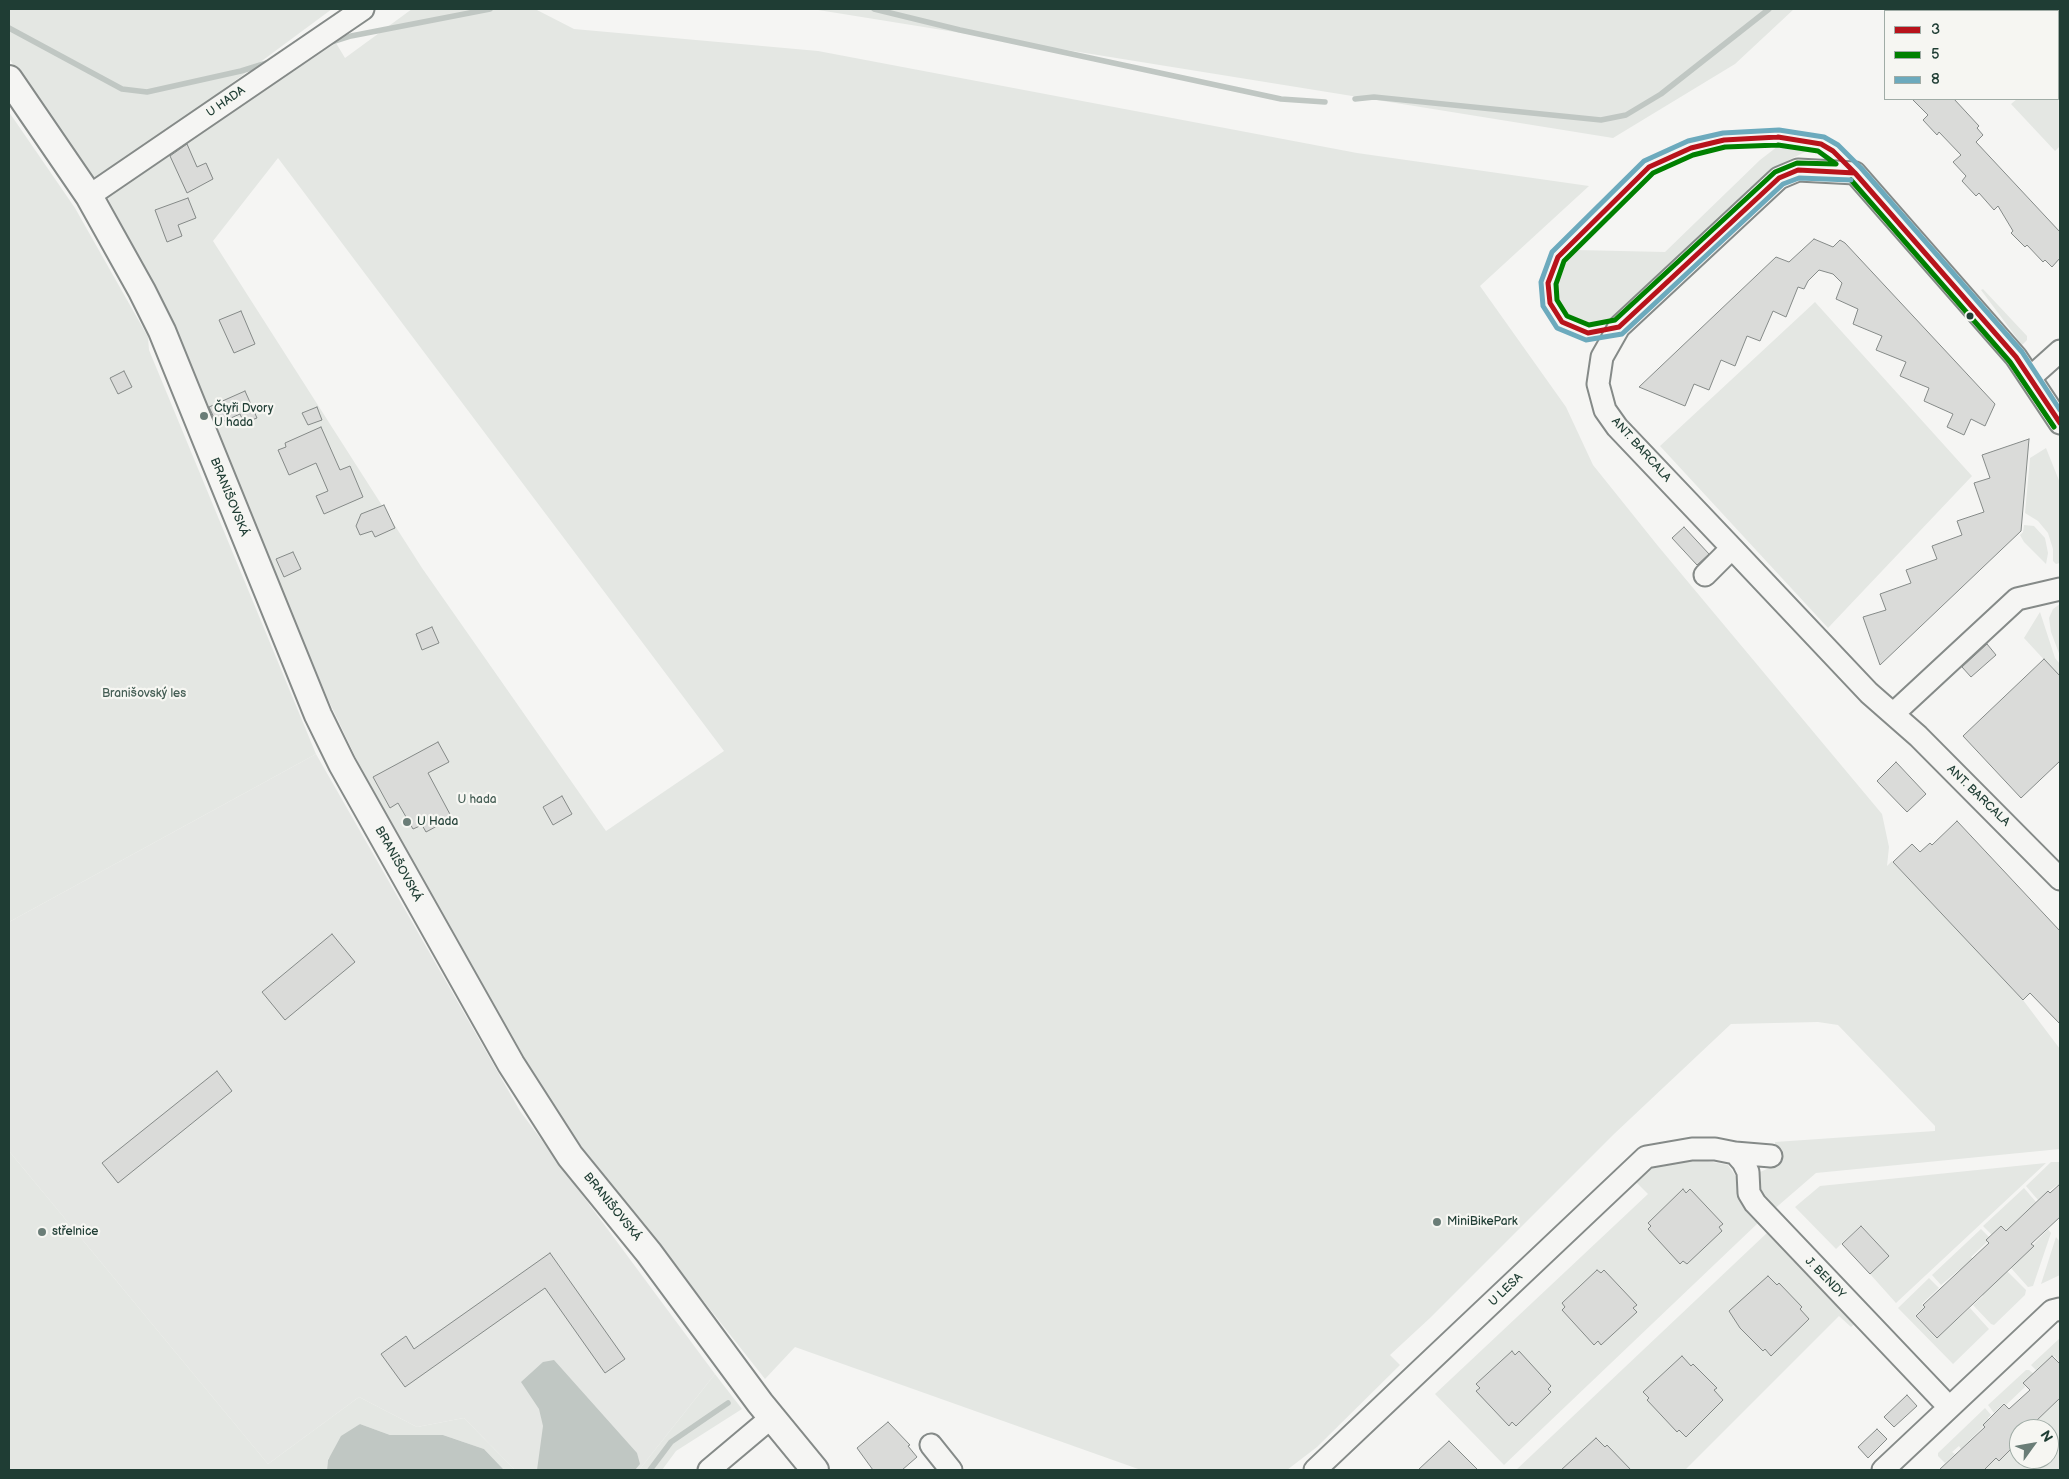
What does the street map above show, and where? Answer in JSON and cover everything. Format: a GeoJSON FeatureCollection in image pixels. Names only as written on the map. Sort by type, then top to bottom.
{"type":"FeatureCollection","features":[{"type":"Feature","properties":{"kind":"street","name":"U HADA"},"geometry":{"type":"LineString","coordinates":[[89,196],[363,9]]}},
{"type":"Feature","properties":{"kind":"street","name":"BRANIŠOVSKÁ"},"geometry":{"type":"LineString","coordinates":[[9,79],[89,196],[162,331],[318,715],[346,773],[536,1106],[570,1156],[648,1253],[772,1417],[815,1470]]}},
{"type":"Feature","properties":{"kind":"street","name":"ANT. BARCALA"},"geometry":{"type":"LineString","coordinates":[[2060,423],[2031,377],[1994,330],[1855,173],[1798,170],[1779,178],[1619,327],[1602,357],[1598,384],[1605,410],[1617,427],[1869,693],[2005,821],[2060,879]]}},
{"type":"Feature","properties":{"kind":"street"},"geometry":{"type":"LineString","coordinates":[[2031,377],[2060,351]]}},
{"type":"Feature","properties":{"kind":"street"},"geometry":{"type":"LineString","coordinates":[[1705,575],[1732,548]]}},
{"type":"Feature","properties":{"kind":"street"},"geometry":{"type":"LineString","coordinates":[[1893,714],[2017,599],[2060,589]]}},
{"type":"Feature","properties":{"kind":"street","name":"U LESA"},"geometry":{"type":"LineString","coordinates":[[1325,1467],[1646,1157],[1692,1149],[1771,1156]]}},
{"type":"Feature","properties":{"kind":"street","name":"J. BENDY"},"geometry":{"type":"LineString","coordinates":[[1725,1151],[1748,1172],[1749,1193],[1754,1203],[1949,1407]]}},
{"type":"Feature","properties":{"kind":"street"},"geometry":{"type":"LineString","coordinates":[[1883,1470],[2052,1311],[2060,1309]]}},
{"type":"Feature","properties":{"kind":"street"},"geometry":{"type":"LineString","coordinates":[[709,1470],[772,1417]]}},
{"type":"Feature","properties":{"kind":"street"},"geometry":{"type":"LineString","coordinates":[[931,1445],[951,1470]]}},
{"type":"Feature","properties":{"kind":"shaded area"},"geometry":{"type":"Polygon","coordinates":[[[316,754],[520,1111],[715,1374],[639,1470],[515,1470],[464,1418],[417,1427],[359,1397],[268,1464],[9,1151],[9,922],[316,754]]]}},
{"type":"Feature","properties":{"kind":"shaded area"},"geometry":{"type":"Polygon","coordinates":[[[554,1360],[637,1453],[640,1464],[635,1470],[537,1470],[543,1426],[539,1409],[521,1382],[543,1362],[554,1360]]]}},
{"type":"Feature","properties":{"kind":"shaded area"},"geometry":{"type":"Polygon","coordinates":[[[360,1424],[390,1435],[443,1435],[484,1449],[504,1470],[327,1470],[328,1460],[341,1436],[360,1424]]]}},
{"type":"Feature","properties":{"kind":"green space"},"geometry":{"type":"Polygon","coordinates":[[[9,9],[332,9],[90,188],[9,58],[9,9]]]}},
{"type":"Feature","properties":{"kind":"green space","name":"U hada"},"geometry":{"type":"Polygon","coordinates":[[[412,9],[535,9],[574,29],[818,51],[1357,153],[1589,186],[1480,286],[1566,407],[1593,465],[1658,546],[1882,814],[1889,847],[1887,866],[1892,861],[2023,1000],[2060,1049],[2060,1149],[1816,1173],[1772,1211],[1758,1193],[1760,1172],[1774,1166],[1775,1142],[1935,1131],[1935,1126],[1838,1025],[1818,1022],[1731,1024],[1614,1134],[1430,1318],[1390,1355],[1400,1365],[1317,1447],[1287,1470],[1141,1470],[795,1347],[765,1379],[563,1123],[443,920],[365,777],[326,695],[162,300],[106,195],[336,43],[345,58],[412,9]],[[278,158],[213,241],[422,568],[606,831],[724,751],[278,158]]]}},
{"type":"Feature","properties":{"kind":"green space"},"geometry":{"type":"Polygon","coordinates":[[[812,9],[1794,9],[1735,64],[1613,138],[812,9]]]}},
{"type":"Feature","properties":{"kind":"green space"},"geometry":{"type":"Polygon","coordinates":[[[2059,94],[2060,146],[2055,151],[2011,104],[2016,100],[2059,100],[2059,94]]]}},
{"type":"Feature","properties":{"kind":"green space","name":"Branišovský les"},"geometry":{"type":"Polygon","coordinates":[[[9,112],[75,208],[148,337],[149,350],[316,754],[9,922],[9,112]]]}},
{"type":"Feature","properties":{"kind":"green space"},"geometry":{"type":"Polygon","coordinates":[[[1782,143],[1818,149],[1805,152],[1771,169],[1611,319],[1590,323],[1566,313],[1555,291],[1561,269],[1576,250],[1665,252],[1760,160],[1782,143]]]}},
{"type":"Feature","properties":{"kind":"green space"},"geometry":{"type":"Polygon","coordinates":[[[1983,289],[2027,336],[2027,340],[2022,345],[1981,290],[1983,289]]]}},
{"type":"Feature","properties":{"kind":"green space"},"geometry":{"type":"Polygon","coordinates":[[[1815,302],[1972,476],[1828,628],[1660,446],[1815,302]]]}},
{"type":"Feature","properties":{"kind":"green space"},"geometry":{"type":"Polygon","coordinates":[[[2046,448],[2060,483],[2060,563],[2056,564],[2053,561],[2053,549],[2048,533],[2038,521],[2025,513],[2030,458],[2046,448]]]}},
{"type":"Feature","properties":{"kind":"green space"},"geometry":{"type":"Polygon","coordinates":[[[2024,525],[2034,526],[2045,538],[2048,553],[2046,564],[2024,542],[2020,535],[2023,532],[2024,525]]]}},
{"type":"Feature","properties":{"kind":"green space"},"geometry":{"type":"Polygon","coordinates":[[[2060,604],[2060,656],[2051,632],[2049,618],[2053,609],[2060,604]]]}},
{"type":"Feature","properties":{"kind":"green space"},"geometry":{"type":"Polygon","coordinates":[[[2040,612],[2055,658],[2060,664],[2060,677],[2024,638],[2040,612]]]}},
{"type":"Feature","properties":{"kind":"green space","name":"střelnice"},"geometry":{"type":"Polygon","coordinates":[[[9,1151],[268,1464],[359,1397],[417,1427],[464,1418],[515,1470],[504,1470],[484,1449],[443,1435],[390,1435],[360,1424],[328,1459],[327,1470],[9,1470],[9,1151]]]}},
{"type":"Feature","properties":{"kind":"green space"},"geometry":{"type":"Polygon","coordinates":[[[1659,1159],[1697,1159],[1728,1165],[1737,1178],[1743,1204],[1758,1223],[1504,1465],[1435,1394],[1648,1194],[1631,1177],[1659,1159]]]}},
{"type":"Feature","properties":{"kind":"green space"},"geometry":{"type":"Polygon","coordinates":[[[2051,1162],[2060,1162],[2060,1188],[2057,1185],[2038,1200],[2026,1186],[2051,1162]]]}},
{"type":"Feature","properties":{"kind":"green space"},"geometry":{"type":"Polygon","coordinates":[[[2046,1163],[1896,1303],[1870,1274],[1889,1256],[1861,1225],[1836,1249],[1795,1207],[1820,1186],[2046,1163]]]}},
{"type":"Feature","properties":{"kind":"green space"},"geometry":{"type":"Polygon","coordinates":[[[2024,1188],[2036,1202],[2006,1231],[2001,1226],[1992,1235],[1983,1226],[2024,1188]]]}},
{"type":"Feature","properties":{"kind":"green space"},"geometry":{"type":"Polygon","coordinates":[[[1981,1229],[1989,1237],[1987,1242],[1971,1257],[1975,1260],[1941,1285],[1932,1275],[1981,1229]]]}},
{"type":"Feature","properties":{"kind":"green space"},"geometry":{"type":"Polygon","coordinates":[[[2048,1229],[2051,1233],[2033,1286],[2028,1287],[2011,1268],[2048,1229]]]}},
{"type":"Feature","properties":{"kind":"green space"},"geometry":{"type":"Polygon","coordinates":[[[1769,1231],[1858,1321],[1851,1327],[1839,1316],[1685,1470],[1516,1470],[1769,1231]]]}},
{"type":"Feature","properties":{"kind":"green space"},"geometry":{"type":"Polygon","coordinates":[[[2056,1237],[2060,1242],[2060,1275],[2041,1284],[2056,1237]]]}},
{"type":"Feature","properties":{"kind":"green space"},"geometry":{"type":"Polygon","coordinates":[[[2007,1271],[2026,1290],[2025,1295],[1994,1325],[1973,1305],[1983,1296],[1980,1293],[2007,1271]]]}},
{"type":"Feature","properties":{"kind":"green space"},"geometry":{"type":"Polygon","coordinates":[[[1929,1278],[1939,1288],[1922,1304],[1924,1307],[1915,1316],[1936,1338],[1970,1308],[1989,1329],[1953,1364],[1898,1308],[1929,1278]]]}},
{"type":"Feature","properties":{"kind":"green space"},"geometry":{"type":"Polygon","coordinates":[[[2060,1338],[2060,1363],[2054,1356],[2038,1372],[2031,1365],[2060,1338]]]}},
{"type":"Feature","properties":{"kind":"green space"},"geometry":{"type":"Polygon","coordinates":[[[2026,1370],[2034,1374],[2024,1384],[2025,1387],[2006,1405],[2004,1403],[1994,1413],[1988,1405],[2026,1370]]]}},
{"type":"Feature","properties":{"kind":"green space"},"geometry":{"type":"Polygon","coordinates":[[[715,1374],[742,1409],[676,1451],[662,1470],[639,1470],[715,1374]]]}},
{"type":"Feature","properties":{"kind":"green space"},"geometry":{"type":"Polygon","coordinates":[[[2060,1398],[2060,1470],[1984,1470],[1996,1458],[1999,1460],[2009,1450],[2009,1469],[2059,1469],[2059,1419],[2038,1419],[2060,1398]]]}},
{"type":"Feature","properties":{"kind":"green space"},"geometry":{"type":"Polygon","coordinates":[[[1985,1408],[1991,1415],[1988,1418],[1990,1420],[1961,1449],[1959,1446],[1952,1452],[1955,1454],[1945,1463],[1938,1456],[1938,1453],[1985,1408]]]}},
{"type":"Feature","properties":{"kind":"building"},"geometry":{"type":"Polygon","coordinates":[[[1913,100],[1955,100],[1979,126],[1977,128],[1983,135],[1976,142],[2060,232],[2060,258],[2052,267],[2045,260],[2043,262],[2027,245],[2025,247],[2011,233],[2013,231],[1998,206],[1994,210],[1979,193],[1976,196],[1962,181],[1966,176],[1953,162],[1961,155],[1939,132],[1937,135],[1923,120],[1928,115],[1913,100]]]}},
{"type":"Feature","properties":{"kind":"building"},"geometry":{"type":"Polygon","coordinates":[[[187,144],[197,167],[206,163],[213,179],[187,193],[170,156],[187,144]]]}},
{"type":"Feature","properties":{"kind":"building"},"geometry":{"type":"Polygon","coordinates":[[[188,198],[196,218],[178,225],[182,236],[167,242],[155,210],[188,198]]]}},
{"type":"Feature","properties":{"kind":"building"},"geometry":{"type":"Polygon","coordinates":[[[1814,239],[1833,247],[1840,240],[1845,243],[1995,404],[1985,426],[1971,419],[1964,435],[1947,427],[1953,414],[1924,401],[1929,388],[1900,376],[1906,362],[1876,350],[1882,336],[1853,324],[1858,309],[1836,299],[1842,283],[1833,274],[1819,270],[1808,281],[1804,289],[1798,287],[1786,317],[1773,311],[1760,341],[1747,336],[1735,366],[1721,360],[1709,390],[1694,384],[1685,406],[1639,387],[1776,257],[1789,262],[1814,239]]]}},
{"type":"Feature","properties":{"kind":"building"},"geometry":{"type":"Polygon","coordinates":[[[241,311],[255,344],[234,353],[219,320],[241,311]]]}},
{"type":"Feature","properties":{"kind":"building"},"geometry":{"type":"Polygon","coordinates":[[[124,371],[132,387],[118,394],[110,378],[124,371]]]}},
{"type":"Feature","properties":{"kind":"building"},"geometry":{"type":"Polygon","coordinates":[[[245,391],[257,418],[244,423],[240,414],[217,424],[209,407],[245,391]]]}},
{"type":"Feature","properties":{"kind":"building"},"geometry":{"type":"Polygon","coordinates":[[[317,407],[322,420],[308,425],[302,413],[317,407]]]}},
{"type":"Feature","properties":{"kind":"building"},"geometry":{"type":"Polygon","coordinates":[[[321,427],[340,470],[350,466],[363,497],[324,514],[316,496],[328,491],[316,463],[289,475],[278,450],[286,447],[285,443],[321,427]]]}},
{"type":"Feature","properties":{"kind":"building"},"geometry":{"type":"Polygon","coordinates":[[[2029,439],[2021,531],[1880,665],[1863,617],[1886,610],[1880,594],[1911,583],[1906,570],[1937,559],[1932,546],[1962,535],[1957,521],[1984,512],[1974,483],[1990,478],[1982,455],[2029,439]]]}},
{"type":"Feature","properties":{"kind":"building"},"geometry":{"type":"Polygon","coordinates":[[[384,505],[395,528],[375,537],[372,531],[360,535],[356,526],[361,514],[384,505]]]}},
{"type":"Feature","properties":{"kind":"building"},"geometry":{"type":"Polygon","coordinates":[[[1684,527],[1709,554],[1697,565],[1672,538],[1684,527]]]}},
{"type":"Feature","properties":{"kind":"building"},"geometry":{"type":"Polygon","coordinates":[[[293,552],[301,569],[284,577],[276,559],[293,552]]]}},
{"type":"Feature","properties":{"kind":"building"},"geometry":{"type":"Polygon","coordinates":[[[432,627],[439,643],[422,650],[416,634],[432,627]]]}},
{"type":"Feature","properties":{"kind":"building"},"geometry":{"type":"Polygon","coordinates":[[[1987,644],[1996,655],[1971,677],[1962,667],[1987,644]]]}},
{"type":"Feature","properties":{"kind":"building"},"geometry":{"type":"Polygon","coordinates":[[[2044,659],[2060,676],[2060,761],[2021,798],[1963,736],[2044,659]]]}},
{"type":"Feature","properties":{"kind":"building"},"geometry":{"type":"Polygon","coordinates":[[[438,742],[449,762],[428,773],[452,818],[426,832],[422,825],[413,829],[398,803],[390,808],[373,777],[438,742]]]}},
{"type":"Feature","properties":{"kind":"building"},"geometry":{"type":"Polygon","coordinates":[[[1896,762],[1926,794],[1907,812],[1877,781],[1896,762]]]}},
{"type":"Feature","properties":{"kind":"building"},"geometry":{"type":"Polygon","coordinates":[[[562,796],[572,814],[553,825],[543,807],[562,796]]]}},
{"type":"Feature","properties":{"kind":"building"},"geometry":{"type":"Polygon","coordinates":[[[1957,821],[2060,931],[2060,1024],[2030,993],[2023,1000],[1893,862],[1912,844],[1920,852],[1930,843],[1932,845],[1957,821]]]}},
{"type":"Feature","properties":{"kind":"building"},"geometry":{"type":"Polygon","coordinates":[[[332,934],[355,962],[285,1020],[262,992],[332,934]]]}},
{"type":"Feature","properties":{"kind":"building"},"geometry":{"type":"Polygon","coordinates":[[[217,1071],[232,1091],[118,1183],[102,1163],[217,1071]]]}},
{"type":"Feature","properties":{"kind":"building"},"geometry":{"type":"Polygon","coordinates":[[[2060,1184],[2060,1217],[2031,1244],[2034,1246],[1937,1338],[1916,1316],[1925,1307],[1923,1305],[1989,1243],[1986,1240],[2001,1226],[2006,1231],[2048,1191],[2050,1193],[2060,1184]]]}},
{"type":"Feature","properties":{"kind":"building"},"geometry":{"type":"Polygon","coordinates":[[[1683,1189],[1686,1193],[1690,1189],[1723,1224],[1719,1227],[1722,1231],[1687,1264],[1683,1261],[1680,1264],[1648,1229],[1651,1226],[1648,1223],[1683,1189]]]}},
{"type":"Feature","properties":{"kind":"building"},"geometry":{"type":"Polygon","coordinates":[[[1861,1226],[1889,1256],[1870,1274],[1842,1244],[1861,1226]]]}},
{"type":"Feature","properties":{"kind":"building"},"geometry":{"type":"Polygon","coordinates":[[[550,1253],[625,1359],[605,1373],[545,1288],[405,1387],[381,1354],[406,1336],[414,1349],[550,1253]]]}},
{"type":"Feature","properties":{"kind":"building"},"geometry":{"type":"Polygon","coordinates":[[[1597,1270],[1601,1273],[1604,1270],[1637,1305],[1633,1308],[1637,1312],[1601,1345],[1598,1341],[1594,1345],[1562,1310],[1565,1307],[1562,1303],[1597,1270]]]}},
{"type":"Feature","properties":{"kind":"building"},"geometry":{"type":"Polygon","coordinates":[[[1768,1276],[1777,1285],[1779,1283],[1802,1307],[1800,1309],[1809,1319],[1771,1356],[1765,1349],[1763,1351],[1740,1328],[1729,1311],[1768,1276]]]}},
{"type":"Feature","properties":{"kind":"building"},"geometry":{"type":"Polygon","coordinates":[[[1512,1351],[1515,1355],[1519,1351],[1551,1386],[1548,1389],[1551,1392],[1516,1426],[1512,1422],[1509,1426],[1476,1391],[1480,1388],[1476,1384],[1512,1351]]]}},
{"type":"Feature","properties":{"kind":"building"},"geometry":{"type":"Polygon","coordinates":[[[1682,1356],[1691,1366],[1693,1364],[1717,1388],[1714,1390],[1723,1400],[1686,1437],[1679,1430],[1677,1432],[1647,1400],[1649,1398],[1643,1392],[1682,1356]]]}},
{"type":"Feature","properties":{"kind":"building"},"geometry":{"type":"Polygon","coordinates":[[[2052,1356],[2060,1364],[2060,1398],[2038,1419],[2009,1419],[2009,1451],[1999,1461],[1996,1458],[1984,1470],[1939,1470],[1985,1427],[1983,1425],[2004,1404],[2009,1409],[2030,1390],[2023,1383],[2052,1356]]]}},
{"type":"Feature","properties":{"kind":"building"},"geometry":{"type":"Polygon","coordinates":[[[1907,1395],[1917,1406],[1894,1427],[1884,1417],[1907,1395]]]}},
{"type":"Feature","properties":{"kind":"building"},"geometry":{"type":"Polygon","coordinates":[[[888,1422],[910,1445],[908,1446],[917,1457],[902,1470],[873,1470],[857,1448],[888,1422]]]}},
{"type":"Feature","properties":{"kind":"building"},"geometry":{"type":"Polygon","coordinates":[[[1877,1429],[1887,1439],[1868,1458],[1858,1447],[1877,1429]]]}},
{"type":"Feature","properties":{"kind":"building"},"geometry":{"type":"Polygon","coordinates":[[[1596,1438],[1605,1447],[1607,1445],[1631,1470],[1561,1470],[1596,1438]]]}},
{"type":"Feature","properties":{"kind":"building"},"geometry":{"type":"Polygon","coordinates":[[[1449,1441],[1478,1470],[1418,1470],[1449,1441]]]}},
{"type":"Feature","properties":{"kind":"waterway"},"geometry":{"type":"LineString","coordinates":[[329,43],[351,36],[490,9]]}},
{"type":"Feature","properties":{"kind":"waterway"},"geometry":{"type":"LineString","coordinates":[[874,9],[960,30],[1281,99],[1325,102]]}},
{"type":"Feature","properties":{"kind":"waterway"},"geometry":{"type":"LineString","coordinates":[[1355,99],[1374,97],[1601,120],[1626,115],[1661,94],[1769,9]]}},
{"type":"Feature","properties":{"kind":"waterway"},"geometry":{"type":"LineString","coordinates":[[9,28],[122,89],[147,92],[241,71],[270,62]]}},
{"type":"Feature","properties":{"kind":"waterway"},"geometry":{"type":"LineString","coordinates":[[650,1470],[671,1442],[728,1403]]}},
{"type":"Feature","properties":{"kind":"transit line","name":"8"},"geometry":{"type":"LineString","coordinates":[[1851,180],[1799,178],[1783,184],[1622,334],[1586,340],[1557,328],[1543,306],[1541,282],[1552,252],[1644,161],[1688,141],[1723,133],[1779,130],[1824,137],[1838,145],[1861,168]]}},
{"type":"Feature","properties":{"kind":"transit line","name":"3"},"geometry":{"type":"LineString","coordinates":[[1778,137],[1821,144],[1833,151],[1855,173],[1798,170],[1779,178],[1619,327],[1588,333],[1562,322],[1550,303],[1548,283],[1558,257],[1649,167],[1691,148],[1724,140],[1778,137]]}},
{"type":"Feature","properties":{"kind":"transit line","name":"5"},"geometry":{"type":"LineString","coordinates":[[1778,145],[1818,151],[1836,164],[1797,163],[1775,172],[1615,320],[1589,325],[1567,316],[1557,300],[1556,284],[1564,261],[1653,173],[1693,155],[1725,147],[1778,145]]}},
{"type":"Feature","properties":{"kind":"transit line","name":"8"},"geometry":{"type":"LineString","coordinates":[[1861,168],[2022,352],[2060,410]]}},
{"type":"Feature","properties":{"kind":"transit line","name":"3"},"geometry":{"type":"LineString","coordinates":[[1855,173],[2016,357],[2060,423]]}},
{"type":"Feature","properties":{"kind":"transit line","name":"5"},"geometry":{"type":"LineString","coordinates":[[1851,180],[2010,362],[2054,427]]}},
{"type":"Feature","properties":{"kind":"place","name":"Čtyři Dvory U hada"},"geometry":{"type":"Point","coordinates":[204,416]}},
{"type":"Feature","properties":{"kind":"place","name":"U Hada"},"geometry":{"type":"Point","coordinates":[407,822]}},
{"type":"Feature","properties":{"kind":"place","name":"MiniBikePark"},"geometry":{"type":"Point","coordinates":[1437,1222]}},
{"type":"Feature","properties":{"kind":"place","name":"střelnice"},"geometry":{"type":"Point","coordinates":[42,1232]}}]}
